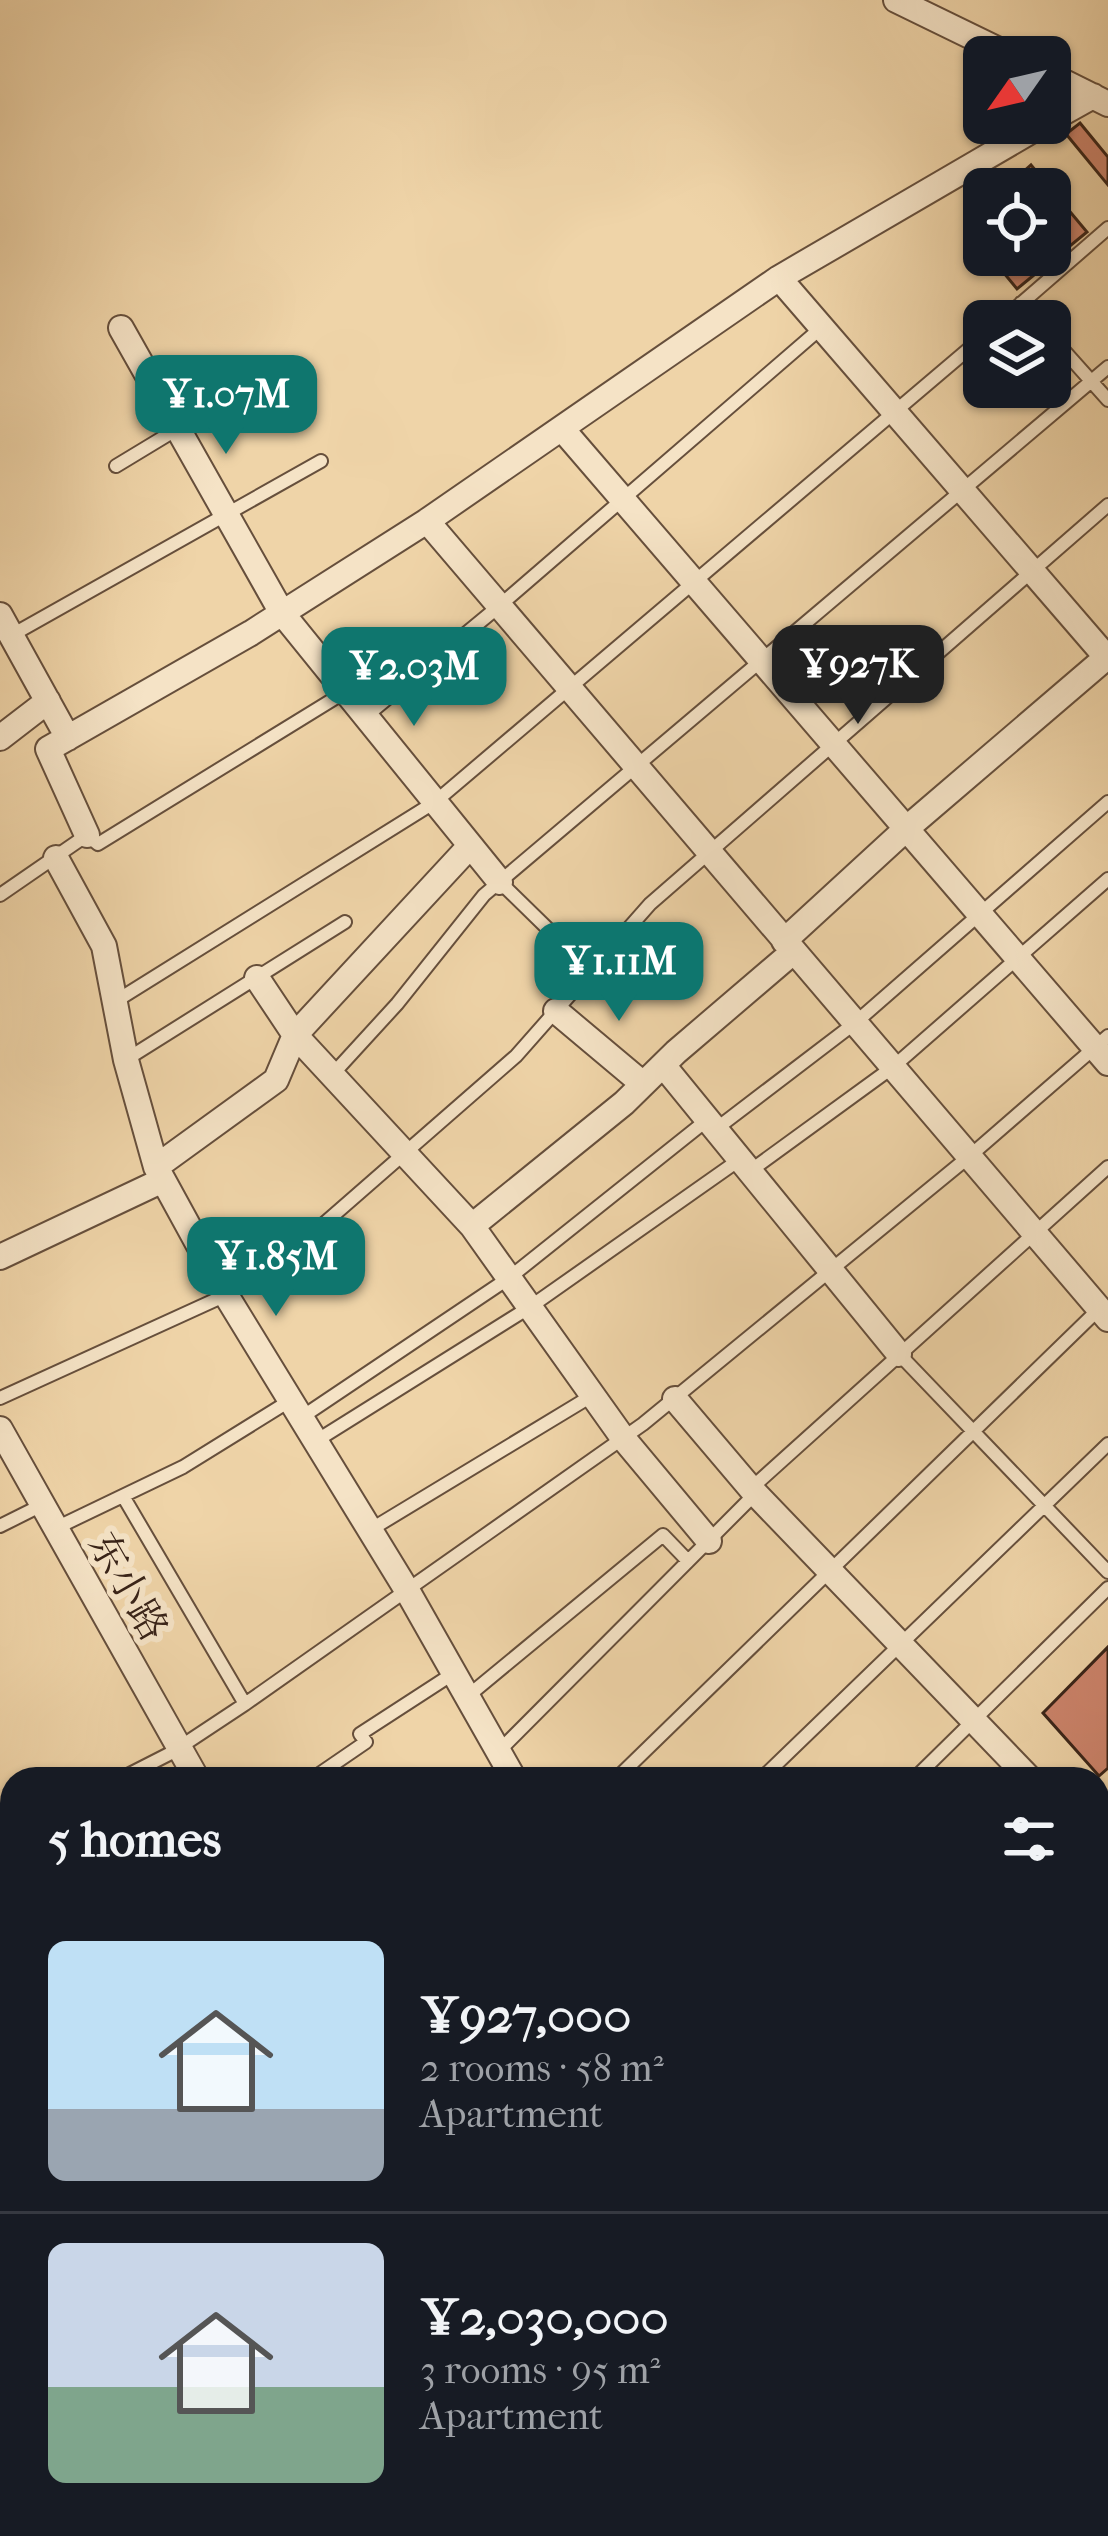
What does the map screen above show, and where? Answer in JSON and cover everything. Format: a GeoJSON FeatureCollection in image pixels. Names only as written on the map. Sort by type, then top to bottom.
{"type":"FeatureCollection","features":[{"type":"Feature","properties":{"kind":"street"},"geometry":{"type":"LineString","coordinates":[[896,0],[969,36]]}},
{"type":"Feature","properties":{"kind":"street"},"geometry":{"type":"LineString","coordinates":[[1071,86],[1100,100]]}},
{"type":"Feature","properties":{"kind":"street"},"geometry":{"type":"LineString","coordinates":[[1071,112],[1100,100]]}},
{"type":"Feature","properties":{"kind":"street"},"geometry":{"type":"LineString","coordinates":[[87,835],[48,749],[282,613],[427,521],[778,278],[1009,144]]}},
{"type":"Feature","properties":{"kind":"street"},"geometry":{"type":"LineString","coordinates":[[472,1226],[643,1084],[906,829],[1108,657],[778,278]]}},
{"type":"Feature","properties":{"kind":"street"},"geometry":{"type":"LineString","coordinates":[[121,328],[282,613],[500,882]]}},
{"type":"Feature","properties":{"kind":"street"},"geometry":{"type":"LineString","coordinates":[[563,430],[1018,958],[1104,1049]]}},
{"type":"Feature","properties":{"kind":"street"},"geometry":{"type":"LineString","coordinates":[[427,521],[788,947],[1105,1310]]}},
{"type":"Feature","properties":{"kind":"street"},"geometry":{"type":"LineString","coordinates":[[6,625],[68,738]]}},
{"type":"Feature","properties":{"kind":"street"},"geometry":{"type":"LineString","coordinates":[[0,738],[48,701]]}},
{"type":"Feature","properties":{"kind":"street"},"geometry":{"type":"LineString","coordinates":[[0,1257],[160,1173],[276,1080],[295,1035],[470,846]]}},
{"type":"Feature","properties":{"kind":"street"},"geometry":{"type":"LineString","coordinates":[[56,858],[104,946],[125,1060],[160,1173],[226,1295],[408,1592],[507,1767]]}},
{"type":"Feature","properties":{"kind":"street"},"geometry":{"type":"LineString","coordinates":[[256,978],[295,1035],[472,1226],[623,1438],[709,1541]]}},
{"type":"Feature","properties":{"kind":"street"},"geometry":{"type":"LineString","coordinates":[[556,1011],[643,1084]]}},
{"type":"Feature","properties":{"kind":"street"},"geometry":{"type":"LineString","coordinates":[[663,1065],[899,1354]]}},
{"type":"Feature","properties":{"kind":"street"},"geometry":{"type":"LineString","coordinates":[[675,1399],[753,1491],[1018,1767]]}},
{"type":"Feature","properties":{"kind":"street","name":"东小路"},"geometry":{"type":"LineString","coordinates":[[0,1429],[44,1519]]}},
{"type":"Feature","properties":{"kind":"street","name":"东小路"},"geometry":{"type":"LineString","coordinates":[[0,1445],[187,1767]]}},
{"type":"Feature","properties":{"kind":"street","name":"东小路"},"geometry":{"type":"LineString","coordinates":[[175,1750],[181,1767]]}},
{"type":"Feature","properties":{"kind":"lane"},"geometry":{"type":"LineString","coordinates":[[1025,300],[1108,228]]}},
{"type":"Feature","properties":{"kind":"lane"},"geometry":{"type":"LineString","coordinates":[[365,716],[821,327]]}},
{"type":"Feature","properties":{"kind":"lane"},"geometry":{"type":"LineString","coordinates":[[115,1002],[435,802],[963,354]]}},
{"type":"Feature","properties":{"kind":"lane"},"geometry":{"type":"LineString","coordinates":[[1071,359],[1108,400]]}},
{"type":"Feature","properties":{"kind":"lane"},"geometry":{"type":"LineString","coordinates":[[332,1075],[397,1004],[484,895],[1108,367]]}},
{"type":"Feature","properties":{"kind":"lane"},"geometry":{"type":"LineString","coordinates":[[116,466],[268,374]]}},
{"type":"Feature","properties":{"kind":"lane"},"geometry":{"type":"LineString","coordinates":[[6,625],[321,461]]}},
{"type":"Feature","properties":{"kind":"lane"},"geometry":{"type":"LineString","coordinates":[[0,1398],[226,1295],[280,1262],[516,1056],[650,904],[1108,505]]}},
{"type":"Feature","properties":{"kind":"lane"},"geometry":{"type":"LineString","coordinates":[[0,895],[87,835],[98,844],[345,692]]}},
{"type":"Feature","properties":{"kind":"lane"},"geometry":{"type":"LineString","coordinates":[[0,1526],[44,1519],[123,1496],[183,1467],[296,1409],[508,1278],[855,1023],[1108,802]]}},
{"type":"Feature","properties":{"kind":"lane"},"geometry":{"type":"LineString","coordinates":[[316,1441],[530,1307],[893,1067],[1108,879]]}},
{"type":"Feature","properties":{"kind":"lane"},"geometry":{"type":"LineString","coordinates":[[500,882],[591,971]]}},
{"type":"Feature","properties":{"kind":"lane"},"geometry":{"type":"LineString","coordinates":[[125,1060],[345,922]]}},
{"type":"Feature","properties":{"kind":"lane"},"geometry":{"type":"LineString","coordinates":[[143,1767],[245,1704],[623,1438],[1104,1049]]}},
{"type":"Feature","properties":{"kind":"lane"},"geometry":{"type":"LineString","coordinates":[[498,1752],[709,1541],[756,1484],[1108,1167]]}},
{"type":"Feature","properties":{"kind":"lane"},"geometry":{"type":"LineString","coordinates":[[628,1767],[1105,1310]]}},
{"type":"Feature","properties":{"kind":"lane"},"geometry":{"type":"LineString","coordinates":[[899,1354],[1108,1572]]}},
{"type":"Feature","properties":{"kind":"lane"},"geometry":{"type":"LineString","coordinates":[[370,1530],[593,1395]]}},
{"type":"Feature","properties":{"kind":"lane"},"geometry":{"type":"LineString","coordinates":[[773,1767],[1108,1444]]}},
{"type":"Feature","properties":{"kind":"lane"},"geometry":{"type":"LineString","coordinates":[[123,1496],[245,1704]]}},
{"type":"Feature","properties":{"kind":"lane"},"geometry":{"type":"LineString","coordinates":[[467,1697],[663,1534],[688,1561]]}},
{"type":"Feature","properties":{"kind":"lane"},"geometry":{"type":"LineString","coordinates":[[927,1767],[1108,1588]]}},
{"type":"Feature","properties":{"kind":"lane"},"geometry":{"type":"LineString","coordinates":[[330,1767],[366,1742],[360,1734],[454,1673]]}},
{"type":"Feature","properties":{"kind":"building"},"geometry":{"type":"Polygon","coordinates":[[[1080,123],[1108,157],[1108,185],[1071,140],[1071,130],[1080,123]]]}},
{"type":"Feature","properties":{"kind":"building"},"geometry":{"type":"Polygon","coordinates":[[[1071,213],[1087,232],[1071,245],[1071,213]]]}},
{"type":"Feature","properties":{"kind":"building"},"geometry":{"type":"Polygon","coordinates":[[[1006,276],[1033,276],[1017,289],[1006,276]]]}},
{"type":"Feature","properties":{"kind":"building"},"geometry":{"type":"Polygon","coordinates":[[[1108,1647],[1108,1767],[1091,1767],[1043,1713],[1108,1647]]]}}]}
